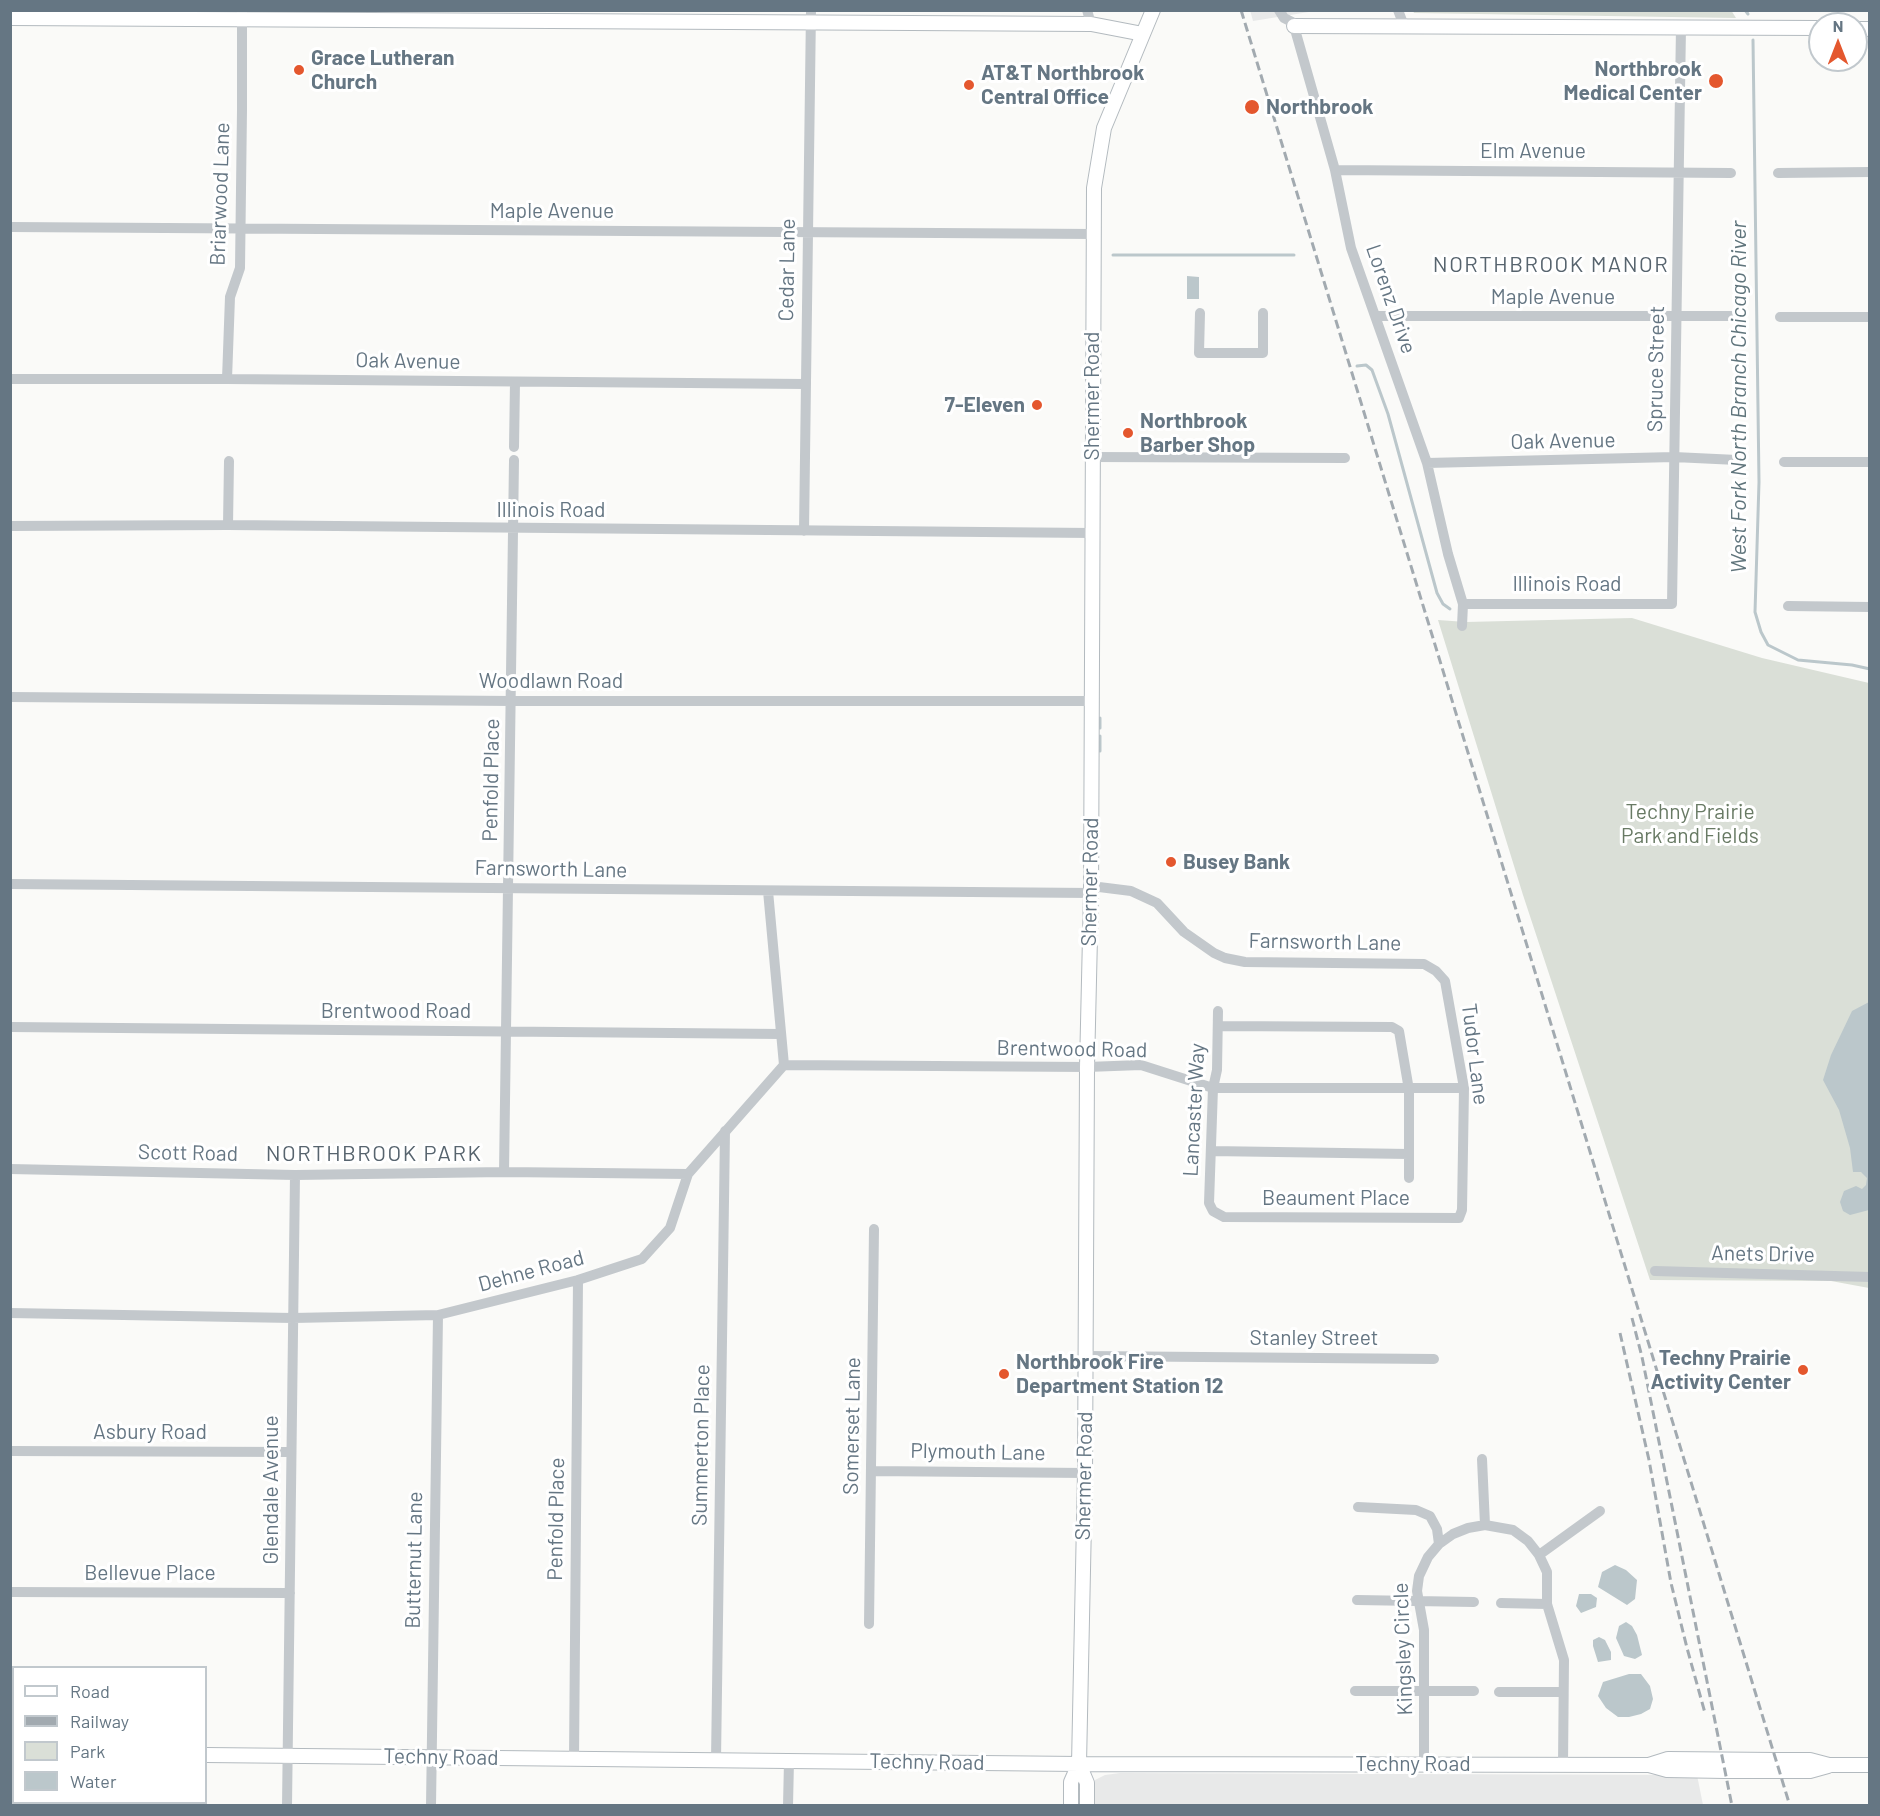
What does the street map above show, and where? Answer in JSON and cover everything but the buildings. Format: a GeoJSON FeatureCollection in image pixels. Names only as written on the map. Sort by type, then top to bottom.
{"type":"FeatureCollection","features":[{"type":"Feature","properties":{"kind":"main road","name":"Shermer Road"},"geometry":{"type":"LineString","coordinates":[[1071,1806],[1071,1782],[1079,1764],[1085,1473],[1087,1067],[1091,889],[1094,188],[1104,128],[1153,10]]}},
{"type":"Feature","properties":{"kind":"main road"},"geometry":{"type":"LineString","coordinates":[[10,18],[242,15],[1089,17],[1143,33]]}},
{"type":"Feature","properties":{"kind":"main road"},"geometry":{"type":"LineString","coordinates":[[1294,26],[1808,28]]}},
{"type":"Feature","properties":{"kind":"main road","name":"Techny Road"},"geometry":{"type":"LineString","coordinates":[[207,1755],[1079,1764],[1649,1765],[1668,1759],[1677,1759],[1810,1760],[1829,1765],[1869,1766]]}},
{"type":"Feature","properties":{"kind":"main road","name":"Shermer Road"},"geometry":{"type":"LineString","coordinates":[[1079,1764],[1087,1783],[1087,1806]]}},
{"type":"Feature","properties":{"kind":"street","name":"Lorenz Drive"},"geometry":{"type":"LineString","coordinates":[[1279,10],[1284,18],[1294,26],[1335,170],[1351,248],[1427,463],[1448,554],[1463,604]]}},
{"type":"Feature","properties":{"kind":"street"},"geometry":{"type":"LineString","coordinates":[[1398,10],[1404,26]]}},
{"type":"Feature","properties":{"kind":"street","name":"Briarwood Lane"},"geometry":{"type":"LineString","coordinates":[[227,379],[230,297],[240,268],[242,15]]}},
{"type":"Feature","properties":{"kind":"street","name":"Cedar Lane"},"geometry":{"type":"LineString","coordinates":[[804,531],[811,17]]}},
{"type":"Feature","properties":{"kind":"street","name":"Spruce Street"},"geometry":{"type":"LineString","coordinates":[[1672,604],[1681,27]]}},
{"type":"Feature","properties":{"kind":"street","name":"Elm Avenue"},"geometry":{"type":"LineString","coordinates":[[1335,170],[1731,173]]}},
{"type":"Feature","properties":{"kind":"street"},"geometry":{"type":"LineString","coordinates":[[1779,173],[1869,172]]}},
{"type":"Feature","properties":{"kind":"street","name":"Maple Avenue"},"geometry":{"type":"LineString","coordinates":[[10,227],[1094,234]]}},
{"type":"Feature","properties":{"kind":"street"},"geometry":{"type":"LineString","coordinates":[[1200,313],[1199,353],[1263,353],[1263,314]]}},
{"type":"Feature","properties":{"kind":"street","name":"Maple Avenue"},"geometry":{"type":"LineString","coordinates":[[1376,316],[1731,316]]}},
{"type":"Feature","properties":{"kind":"street"},"geometry":{"type":"LineString","coordinates":[[1780,317],[1869,317]]}},
{"type":"Feature","properties":{"kind":"street","name":"Oak Avenue"},"geometry":{"type":"LineString","coordinates":[[10,379],[805,384]]}},
{"type":"Feature","properties":{"kind":"street"},"geometry":{"type":"LineString","coordinates":[[514,447],[515,382]]}},
{"type":"Feature","properties":{"kind":"street"},"geometry":{"type":"LineString","coordinates":[[1092,457],[1345,458]]}},
{"type":"Feature","properties":{"kind":"street","name":"Oak Avenue"},"geometry":{"type":"LineString","coordinates":[[1427,463],[1674,457],[1737,460]]}},
{"type":"Feature","properties":{"kind":"street","name":"Penfold Place"},"geometry":{"type":"LineString","coordinates":[[504,1172],[514,460]]}},
{"type":"Feature","properties":{"kind":"street"},"geometry":{"type":"LineString","coordinates":[[228,525],[229,461]]}},
{"type":"Feature","properties":{"kind":"street"},"geometry":{"type":"LineString","coordinates":[[1784,462],[1869,462]]}},
{"type":"Feature","properties":{"kind":"street","name":"Illinois Road"},"geometry":{"type":"LineString","coordinates":[[10,526],[228,525],[1092,533]]}},
{"type":"Feature","properties":{"kind":"street"},"geometry":{"type":"LineString","coordinates":[[1462,626],[1463,604]]}},
{"type":"Feature","properties":{"kind":"street","name":"Illinois Road"},"geometry":{"type":"LineString","coordinates":[[1463,604],[1672,604]]}},
{"type":"Feature","properties":{"kind":"street"},"geometry":{"type":"LineString","coordinates":[[1788,606],[1869,607]]}},
{"type":"Feature","properties":{"kind":"street","name":"Woodlawn Road"},"geometry":{"type":"LineString","coordinates":[[10,697],[1092,701]]}},
{"type":"Feature","properties":{"kind":"street","name":"Farnsworth Lane"},"geometry":{"type":"LineString","coordinates":[[10,884],[768,891],[1091,889],[1131,891],[1157,903],[1184,932],[1225,958],[1245,962],[1424,964],[1436,971]]}},
{"type":"Feature","properties":{"kind":"street"},"geometry":{"type":"LineString","coordinates":[[768,891],[784,1065]]}},
{"type":"Feature","properties":{"kind":"street","name":"Tudor Lane"},"geometry":{"type":"LineString","coordinates":[[1436,971],[1445,981],[1464,1088],[1460,1218]]}},
{"type":"Feature","properties":{"kind":"street","name":"Lancaster Way"},"geometry":{"type":"LineString","coordinates":[[1213,1211],[1209,1203],[1218,1011]]}},
{"type":"Feature","properties":{"kind":"street"},"geometry":{"type":"LineString","coordinates":[[1218,1026],[1392,1027],[1399,1031],[1409,1090],[1409,1178]]}},
{"type":"Feature","properties":{"kind":"street","name":"Brentwood Road"},"geometry":{"type":"LineString","coordinates":[[10,1027],[781,1034]]}},
{"type":"Feature","properties":{"kind":"street","name":"Brentwood Road"},"geometry":{"type":"LineString","coordinates":[[784,1065],[1087,1067],[1141,1065],[1213,1088],[1409,1090],[1464,1088]]}},
{"type":"Feature","properties":{"kind":"street","name":"Dehne Road"},"geometry":{"type":"LineString","coordinates":[[10,1313],[293,1318],[438,1315],[578,1280],[642,1258],[670,1228],[688,1174],[784,1065]]}},
{"type":"Feature","properties":{"kind":"street","name":"Summerton Place"},"geometry":{"type":"LineString","coordinates":[[716,1760],[726,1131]]}},
{"type":"Feature","properties":{"kind":"street"},"geometry":{"type":"LineString","coordinates":[[1211,1151],[1409,1154]]}},
{"type":"Feature","properties":{"kind":"street","name":"Scott Road"},"geometry":{"type":"LineString","coordinates":[[10,1169],[294,1175],[504,1172],[688,1174]]}},
{"type":"Feature","properties":{"kind":"street","name":"Glendale Avenue"},"geometry":{"type":"LineString","coordinates":[[287,1806],[294,1175]]}},
{"type":"Feature","properties":{"kind":"street","name":"Beaument Place"},"geometry":{"type":"LineString","coordinates":[[1213,1211],[1224,1217],[1460,1218]]}},
{"type":"Feature","properties":{"kind":"street","name":"Somerset Lane"},"geometry":{"type":"LineString","coordinates":[[869,1624],[874,1229]]}},
{"type":"Feature","properties":{"kind":"street","name":"Anets Drive"},"geometry":{"type":"LineString","coordinates":[[1655,1271],[1869,1277]]}},
{"type":"Feature","properties":{"kind":"street","name":"Penfold Place"},"geometry":{"type":"LineString","coordinates":[[574,1758],[578,1280]]}},
{"type":"Feature","properties":{"kind":"street","name":"Butternut Lane"},"geometry":{"type":"LineString","coordinates":[[431,1806],[438,1315]]}},
{"type":"Feature","properties":{"kind":"street","name":"Stanley Street"},"geometry":{"type":"LineString","coordinates":[[1086,1356],[1434,1359]]}},
{"type":"Feature","properties":{"kind":"street","name":"Asbury Road"},"geometry":{"type":"LineString","coordinates":[[10,1451],[290,1452]]}},
{"type":"Feature","properties":{"kind":"street"},"geometry":{"type":"LineString","coordinates":[[1482,1459],[1485,1525]]}},
{"type":"Feature","properties":{"kind":"street","name":"Plymouth Lane"},"geometry":{"type":"LineString","coordinates":[[871,1471],[1085,1473]]}},
{"type":"Feature","properties":{"kind":"street"},"geometry":{"type":"LineString","coordinates":[[1358,1508],[1416,1510],[1430,1516],[1437,1529],[1439,1544]]}},
{"type":"Feature","properties":{"kind":"street"},"geometry":{"type":"LineString","coordinates":[[1539,1555],[1600,1511]]}},
{"type":"Feature","properties":{"kind":"street","name":"Kingsley Circle"},"geometry":{"type":"LineString","coordinates":[[1424,1764],[1424,1630],[1417,1592],[1419,1576],[1428,1557],[1439,1544],[1453,1534],[1485,1525],[1513,1530],[1528,1541],[1539,1555],[1546,1572],[1548,1604],[1564,1660],[1563,1764]]}},
{"type":"Feature","properties":{"kind":"street","name":"Bellevue Place"},"geometry":{"type":"LineString","coordinates":[[10,1592],[290,1593]]}},
{"type":"Feature","properties":{"kind":"street"},"geometry":{"type":"LineString","coordinates":[[1357,1600],[1474,1602]]}},
{"type":"Feature","properties":{"kind":"street"},"geometry":{"type":"LineString","coordinates":[[1501,1603],[1548,1604]]}},
{"type":"Feature","properties":{"kind":"street"},"geometry":{"type":"LineString","coordinates":[[1355,1691],[1474,1691]]}},
{"type":"Feature","properties":{"kind":"street"},"geometry":{"type":"LineString","coordinates":[[1499,1692],[1562,1692]]}},
{"type":"Feature","properties":{"kind":"street"},"geometry":{"type":"LineString","coordinates":[[788,1806],[789,1761]]}},
{"type":"Feature","properties":{"kind":"shaded area"},"geometry":{"type":"Polygon","coordinates":[[[1250,10],[1315,11],[1253,21],[1250,10]]]}},
{"type":"Feature","properties":{"kind":"shaded area"},"geometry":{"type":"Polygon","coordinates":[[[1120,1773],[1697,1775],[1703,1805],[1095,1806],[1095,1780],[1105,1775],[1120,1773]]]}},
{"type":"Feature","properties":{"kind":"green space"},"geometry":{"type":"Polygon","coordinates":[[[1731,10],[1736,18],[1414,13],[1413,11],[1731,10]]]}},
{"type":"Feature","properties":{"kind":"green space","name":"Techny Prairie Park and Fields"},"geometry":{"type":"Polygon","coordinates":[[[1632,618],[1762,658],[1869,683],[1869,1288],[1831,1281],[1650,1280],[1523,895],[1438,620],[1466,622],[1632,618]]]}},
{"type":"Feature","properties":{"kind":"water"},"geometry":{"type":"Polygon","coordinates":[[[1187,276],[1199,277],[1199,299],[1187,299],[1187,276]]]}},
{"type":"Feature","properties":{"kind":"water"},"geometry":{"type":"Polygon","coordinates":[[[1869,1002],[1869,1210],[1850,1215],[1843,1211],[1840,1202],[1844,1191],[1856,1186],[1862,1189],[1866,1185],[1867,1178],[1861,1172],[1853,1172],[1850,1148],[1839,1110],[1823,1080],[1831,1055],[1852,1011],[1869,1002]]]}},
{"type":"Feature","properties":{"kind":"water"},"geometry":{"type":"Polygon","coordinates":[[[1615,1565],[1626,1570],[1637,1580],[1635,1599],[1627,1605],[1598,1587],[1602,1572],[1615,1565]]]}},
{"type":"Feature","properties":{"kind":"water"},"geometry":{"type":"Polygon","coordinates":[[[1579,1594],[1591,1594],[1597,1598],[1596,1607],[1581,1613],[1576,1606],[1579,1594]]]}},
{"type":"Feature","properties":{"kind":"water"},"geometry":{"type":"Polygon","coordinates":[[[1626,1622],[1632,1626],[1637,1635],[1642,1655],[1635,1659],[1624,1656],[1616,1638],[1619,1626],[1626,1622]]]}},
{"type":"Feature","properties":{"kind":"water"},"geometry":{"type":"Polygon","coordinates":[[[1599,1637],[1605,1640],[1611,1652],[1611,1660],[1598,1662],[1593,1640],[1599,1637]]]}},
{"type":"Feature","properties":{"kind":"water"},"geometry":{"type":"Polygon","coordinates":[[[1629,1674],[1641,1674],[1650,1686],[1653,1699],[1650,1709],[1641,1714],[1618,1717],[1606,1708],[1598,1696],[1603,1682],[1629,1674]]]}},
{"type":"Feature","properties":{"kind":"waterway","name":"West Fork North Branch Chicago River"},"geometry":{"type":"LineString","coordinates":[[1745,10],[1748,14]]}},
{"type":"Feature","properties":{"kind":"waterway","name":"West Fork North Branch Chicago River"},"geometry":{"type":"LineString","coordinates":[[1753,40],[1759,482],[1755,612],[1768,645],[1798,660],[1870,669]]}},
{"type":"Feature","properties":{"kind":"waterway"},"geometry":{"type":"LineString","coordinates":[[1113,255],[1294,255]]}},
{"type":"Feature","properties":{"kind":"waterway"},"geometry":{"type":"LineString","coordinates":[[1357,366],[1366,365],[1372,370],[1388,414],[1437,593],[1443,604],[1450,609]]}},
{"type":"Feature","properties":{"kind":"waterway"},"geometry":{"type":"LineString","coordinates":[[1100,718],[1100,728]]}},
{"type":"Feature","properties":{"kind":"waterway"},"geometry":{"type":"LineString","coordinates":[[1100,736],[1100,751]]}},
{"type":"Feature","properties":{"kind":"railway"},"geometry":{"type":"LineString","coordinates":[[1241,10],[1790,1806]]}},
{"type":"Feature","properties":{"kind":"railway"},"geometry":{"type":"LineString","coordinates":[[1632,1318],[1642,1357],[1732,1806]]}},
{"type":"Feature","properties":{"kind":"railway"},"geometry":{"type":"LineString","coordinates":[[1620,1333],[1649,1460],[1671,1583],[1705,1713]]}},
{"type":"Feature","properties":{"kind":"place","name":"Grace Lutheran Church"},"geometry":{"type":"Point","coordinates":[299,70]}},
{"type":"Feature","properties":{"kind":"place","name":"Northbrook Medical Center"},"geometry":{"type":"Point","coordinates":[1716,81]}},
{"type":"Feature","properties":{"kind":"place","name":"AT&T Northbrook Central Office"},"geometry":{"type":"Point","coordinates":[969,85]}},
{"type":"Feature","properties":{"kind":"place","name":"Northbrook"},"geometry":{"type":"Point","coordinates":[1252,107]}},
{"type":"Feature","properties":{"kind":"place","name":"7-Eleven"},"geometry":{"type":"Point","coordinates":[1037,405]}},
{"type":"Feature","properties":{"kind":"place","name":"Northbrook Barber Shop"},"geometry":{"type":"Point","coordinates":[1128,433]}},
{"type":"Feature","properties":{"kind":"place","name":"Busey Bank"},"geometry":{"type":"Point","coordinates":[1171,862]}},
{"type":"Feature","properties":{"kind":"place","name":"Techny Prairie Activity Center"},"geometry":{"type":"Point","coordinates":[1803,1370]}},
{"type":"Feature","properties":{"kind":"place","name":"Northbrook Fire Department Station 12"},"geometry":{"type":"Point","coordinates":[1004,1374]}},
{"type":"Feature","properties":{"kind":"district","name":"NORTHBROOK MANOR"},"geometry":{"type":"Point","coordinates":[1551,265]}},
{"type":"Feature","properties":{"kind":"district","name":"NORTHBROOK PARK"},"geometry":{"type":"Point","coordinates":[374,1154]}}]}
